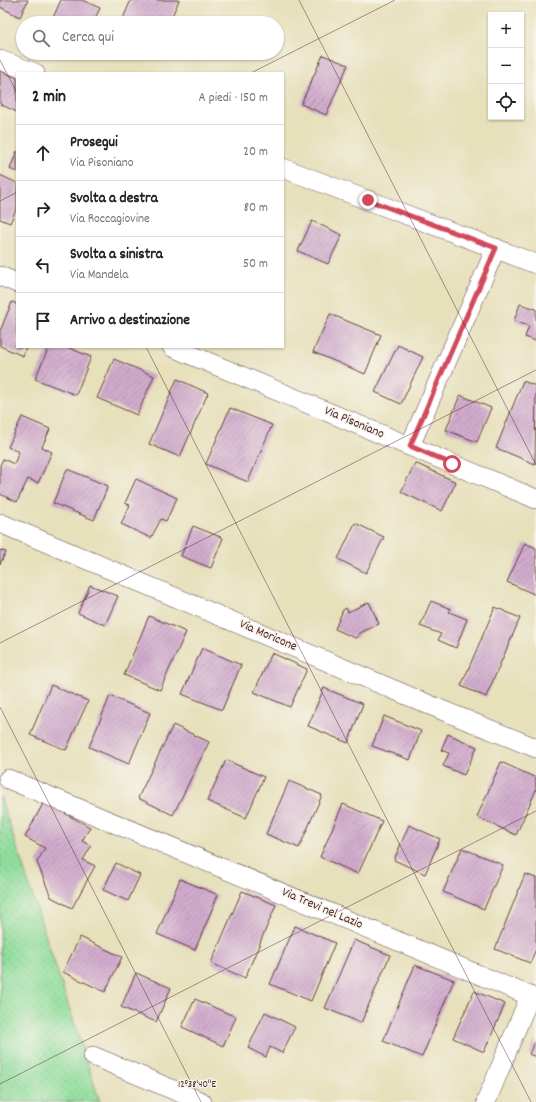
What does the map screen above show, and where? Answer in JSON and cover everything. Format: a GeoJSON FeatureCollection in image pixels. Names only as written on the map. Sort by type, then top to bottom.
{"type":"FeatureCollection","features":[{"type":"Feature","properties":{"kind":"street"},"geometry":{"type":"LineString","coordinates":[[0,60],[31,72]]}},
{"type":"Feature","properties":{"kind":"street"},"geometry":{"type":"LineString","coordinates":[[284,168],[536,264]]}},
{"type":"Feature","properties":{"kind":"street"},"geometry":{"type":"LineString","coordinates":[[410,446],[496,248]]}},
{"type":"Feature","properties":{"kind":"street"},"geometry":{"type":"LineString","coordinates":[[0,276],[16,283]]}},
{"type":"Feature","properties":{"kind":"street","name":"Via Pisoniano"},"geometry":{"type":"LineString","coordinates":[[174,348],[536,498]]}},
{"type":"Feature","properties":{"kind":"street","name":"Via Moricone"},"geometry":{"type":"LineString","coordinates":[[0,523],[444,711],[536,748]]}},
{"type":"Feature","properties":{"kind":"street","name":"Via Trevi nel Lazio"},"geometry":{"type":"LineString","coordinates":[[8,779],[530,996],[490,1101]]}},
{"type":"Feature","properties":{"kind":"street"},"geometry":{"type":"LineString","coordinates":[[93,1056],[202,1102]]}},
{"type":"Feature","properties":{"kind":"green space"},"geometry":{"type":"Polygon","coordinates":[[[0,796],[100,1102],[0,1102],[0,796]]]}},
{"type":"Feature","properties":{"kind":"building"},"geometry":{"type":"Polygon","coordinates":[[[0,0],[28,0],[20,16],[0,7],[0,0]]]}},
{"type":"Feature","properties":{"kind":"building"},"geometry":{"type":"Polygon","coordinates":[[[61,0],[82,0],[100,8],[96,16],[54,16],[61,0]]]}},
{"type":"Feature","properties":{"kind":"building"},"geometry":{"type":"Polygon","coordinates":[[[131,0],[179,0],[172,16],[124,16],[131,0]]]}},
{"type":"Feature","properties":{"kind":"building"},"geometry":{"type":"Polygon","coordinates":[[[323,55],[348,65],[326,115],[301,104],[323,55]]]}},
{"type":"Feature","properties":{"kind":"building"},"geometry":{"type":"Polygon","coordinates":[[[0,71],[16,78],[16,112],[0,104],[0,71]]]}},
{"type":"Feature","properties":{"kind":"building"},"geometry":{"type":"Polygon","coordinates":[[[16,154],[16,172],[10,169],[16,154]]]}},
{"type":"Feature","properties":{"kind":"building"},"geometry":{"type":"Polygon","coordinates":[[[0,175],[16,183],[16,209],[10,223],[0,219],[0,175]]]}},
{"type":"Feature","properties":{"kind":"building"},"geometry":{"type":"Polygon","coordinates":[[[312,221],[342,235],[328,264],[298,251],[312,221]]]}},
{"type":"Feature","properties":{"kind":"building"},"geometry":{"type":"Polygon","coordinates":[[[12,302],[16,304],[16,348],[26,348],[23,356],[0,346],[0,331],[12,302]]]}},
{"type":"Feature","properties":{"kind":"building"},"geometry":{"type":"Polygon","coordinates":[[[520,304],[536,309],[536,341],[525,337],[529,326],[514,321],[520,304]]]}},
{"type":"Feature","properties":{"kind":"building"},"geometry":{"type":"Polygon","coordinates":[[[330,314],[381,335],[365,374],[313,352],[330,314]]]}},
{"type":"Feature","properties":{"kind":"building"},"geometry":{"type":"Polygon","coordinates":[[[398,345],[423,357],[401,404],[375,392],[398,345]]]}},
{"type":"Feature","properties":{"kind":"building"},"geometry":{"type":"Polygon","coordinates":[[[49,348],[69,348],[91,357],[76,395],[35,379],[49,348]]]}},
{"type":"Feature","properties":{"kind":"building"},"geometry":{"type":"Polygon","coordinates":[[[114,359],[154,376],[137,415],[97,398],[114,359]]]}},
{"type":"Feature","properties":{"kind":"building"},"geometry":{"type":"Polygon","coordinates":[[[177,379],[208,393],[180,457],[149,444],[177,379]]]}},
{"type":"Feature","properties":{"kind":"building"},"geometry":{"type":"Polygon","coordinates":[[[523,381],[536,386],[535,464],[496,448],[523,381]]]}},
{"type":"Feature","properties":{"kind":"building"},"geometry":{"type":"Polygon","coordinates":[[[460,395],[491,408],[477,442],[446,430],[460,395]]]}},
{"type":"Feature","properties":{"kind":"building"},"geometry":{"type":"Polygon","coordinates":[[[230,408],[272,425],[248,482],[206,464],[230,408]]]}},
{"type":"Feature","properties":{"kind":"building"},"geometry":{"type":"Polygon","coordinates":[[[22,417],[50,429],[42,447],[52,452],[38,483],[28,479],[17,502],[0,494],[0,465],[3,459],[14,464],[19,452],[8,447],[22,417]]]}},
{"type":"Feature","properties":{"kind":"building"},"geometry":{"type":"Polygon","coordinates":[[[415,463],[456,482],[442,511],[401,492],[415,463]]]}},
{"type":"Feature","properties":{"kind":"building"},"geometry":{"type":"Polygon","coordinates":[[[67,469],[108,486],[94,520],[53,503],[67,469]]]}},
{"type":"Feature","properties":{"kind":"building"},"geometry":{"type":"Polygon","coordinates":[[[136,479],[177,498],[166,521],[161,519],[151,538],[121,524],[130,505],[125,503],[136,479]]]}},
{"type":"Feature","properties":{"kind":"building"},"geometry":{"type":"Polygon","coordinates":[[[355,523],[384,537],[366,573],[338,559],[355,523]]]}},
{"type":"Feature","properties":{"kind":"building"},"geometry":{"type":"Polygon","coordinates":[[[193,526],[223,538],[211,568],[181,556],[193,526]]]}},
{"type":"Feature","properties":{"kind":"building"},"geometry":{"type":"Polygon","coordinates":[[[525,543],[536,548],[536,595],[507,582],[525,543]]]}},
{"type":"Feature","properties":{"kind":"building"},"geometry":{"type":"Polygon","coordinates":[[[0,550],[6,552],[0,564],[0,550]]]}},
{"type":"Feature","properties":{"kind":"building"},"geometry":{"type":"Polygon","coordinates":[[[90,585],[118,596],[105,625],[78,613],[90,585]]]}},
{"type":"Feature","properties":{"kind":"building"},"geometry":{"type":"Polygon","coordinates":[[[431,601],[451,609],[449,612],[467,619],[456,648],[438,640],[441,634],[420,626],[431,601]]]}},
{"type":"Feature","properties":{"kind":"building"},"geometry":{"type":"Polygon","coordinates":[[[369,602],[379,624],[358,634],[359,636],[355,638],[335,629],[343,610],[346,608],[348,612],[369,602]]]}},
{"type":"Feature","properties":{"kind":"building"},"geometry":{"type":"Polygon","coordinates":[[[495,607],[520,618],[486,697],[461,686],[495,607]]]}},
{"type":"Feature","properties":{"kind":"building"},"geometry":{"type":"Polygon","coordinates":[[[149,616],[186,632],[160,690],[124,675],[149,616]]]}},
{"type":"Feature","properties":{"kind":"building"},"geometry":{"type":"Polygon","coordinates":[[[202,648],[241,665],[222,710],[182,694],[202,648]]]}},
{"type":"Feature","properties":{"kind":"building"},"geometry":{"type":"Polygon","coordinates":[[[272,653],[307,669],[290,707],[254,692],[272,653]]]}},
{"type":"Feature","properties":{"kind":"building"},"geometry":{"type":"Polygon","coordinates":[[[51,685],[88,701],[66,750],[30,735],[51,685]]]}},
{"type":"Feature","properties":{"kind":"building"},"geometry":{"type":"Polygon","coordinates":[[[324,688],[363,704],[348,743],[308,726],[324,688]]]}},
{"type":"Feature","properties":{"kind":"building"},"geometry":{"type":"Polygon","coordinates":[[[110,696],[150,713],[129,764],[89,747],[110,696]]]}},
{"type":"Feature","properties":{"kind":"building"},"geometry":{"type":"Polygon","coordinates":[[[384,716],[421,731],[410,760],[372,746],[384,716]]]}},
{"type":"Feature","properties":{"kind":"building"},"geometry":{"type":"Polygon","coordinates":[[[173,725],[209,742],[173,815],[138,798],[173,725]]]}},
{"type":"Feature","properties":{"kind":"building"},"geometry":{"type":"Polygon","coordinates":[[[448,734],[477,747],[464,775],[443,766],[449,753],[441,750],[448,734]]]}},
{"type":"Feature","properties":{"kind":"building"},"geometry":{"type":"Polygon","coordinates":[[[226,760],[264,777],[246,818],[207,801],[226,760]]]}},
{"type":"Feature","properties":{"kind":"building"},"geometry":{"type":"Polygon","coordinates":[[[501,762],[536,778],[536,790],[516,835],[477,817],[501,762]]]}},
{"type":"Feature","properties":{"kind":"building"},"geometry":{"type":"Polygon","coordinates":[[[289,781],[322,795],[299,848],[266,834],[289,781]]]}},
{"type":"Feature","properties":{"kind":"building"},"geometry":{"type":"Polygon","coordinates":[[[44,802],[90,827],[82,841],[91,846],[83,860],[95,866],[72,908],[51,897],[37,862],[45,848],[25,837],[44,802]]]}},
{"type":"Feature","properties":{"kind":"building"},"geometry":{"type":"Polygon","coordinates":[[[343,804],[382,821],[358,874],[320,857],[343,804]]]}},
{"type":"Feature","properties":{"kind":"building"},"geometry":{"type":"Polygon","coordinates":[[[409,825],[440,839],[425,874],[394,860],[409,825]]]}},
{"type":"Feature","properties":{"kind":"building"},"geometry":{"type":"Polygon","coordinates":[[[462,848],[503,865],[484,909],[443,892],[462,848]]]}},
{"type":"Feature","properties":{"kind":"building"},"geometry":{"type":"Polygon","coordinates":[[[116,863],[140,875],[128,901],[103,890],[116,863]]]}},
{"type":"Feature","properties":{"kind":"building"},"geometry":{"type":"Polygon","coordinates":[[[525,874],[536,878],[536,949],[530,963],[495,949],[525,874]]]}},
{"type":"Feature","properties":{"kind":"building"},"geometry":{"type":"Polygon","coordinates":[[[180,879],[218,895],[195,950],[157,934],[180,879]]]}},
{"type":"Feature","properties":{"kind":"building"},"geometry":{"type":"Polygon","coordinates":[[[242,891],[276,905],[245,978],[211,963],[242,891]]]}},
{"type":"Feature","properties":{"kind":"building"},"geometry":{"type":"Polygon","coordinates":[[[295,926],[335,943],[311,1001],[270,984],[295,926]]]}},
{"type":"Feature","properties":{"kind":"building"},"geometry":{"type":"Polygon","coordinates":[[[80,937],[122,957],[105,992],[63,972],[80,937]]]}},
{"type":"Feature","properties":{"kind":"building"},"geometry":{"type":"Polygon","coordinates":[[[354,940],[390,955],[361,1023],[325,1008],[354,940]]]}},
{"type":"Feature","properties":{"kind":"building"},"geometry":{"type":"Polygon","coordinates":[[[415,965],[454,980],[422,1057],[383,1041],[415,965]]]}},
{"type":"Feature","properties":{"kind":"building"},"geometry":{"type":"Polygon","coordinates":[[[136,973],[171,988],[156,1022],[121,1007],[136,973]]]}},
{"type":"Feature","properties":{"kind":"building"},"geometry":{"type":"Polygon","coordinates":[[[474,991],[505,1004],[484,1052],[453,1038],[474,991]]]}},
{"type":"Feature","properties":{"kind":"building"},"geometry":{"type":"Polygon","coordinates":[[[195,999],[236,1017],[223,1046],[182,1027],[195,999]]]}},
{"type":"Feature","properties":{"kind":"building"},"geometry":{"type":"Polygon","coordinates":[[[265,1012],[295,1027],[282,1053],[270,1047],[266,1057],[248,1048],[265,1012]]]}},
{"type":"Feature","properties":{"kind":"building"},"geometry":{"type":"Polygon","coordinates":[[[536,1039],[536,1057],[529,1054],[536,1039]]]}},
{"type":"Feature","properties":{"kind":"route"},"geometry":{"type":"LineString","coordinates":[[368,200],[496,248],[410,446],[452,464]]}}]}
